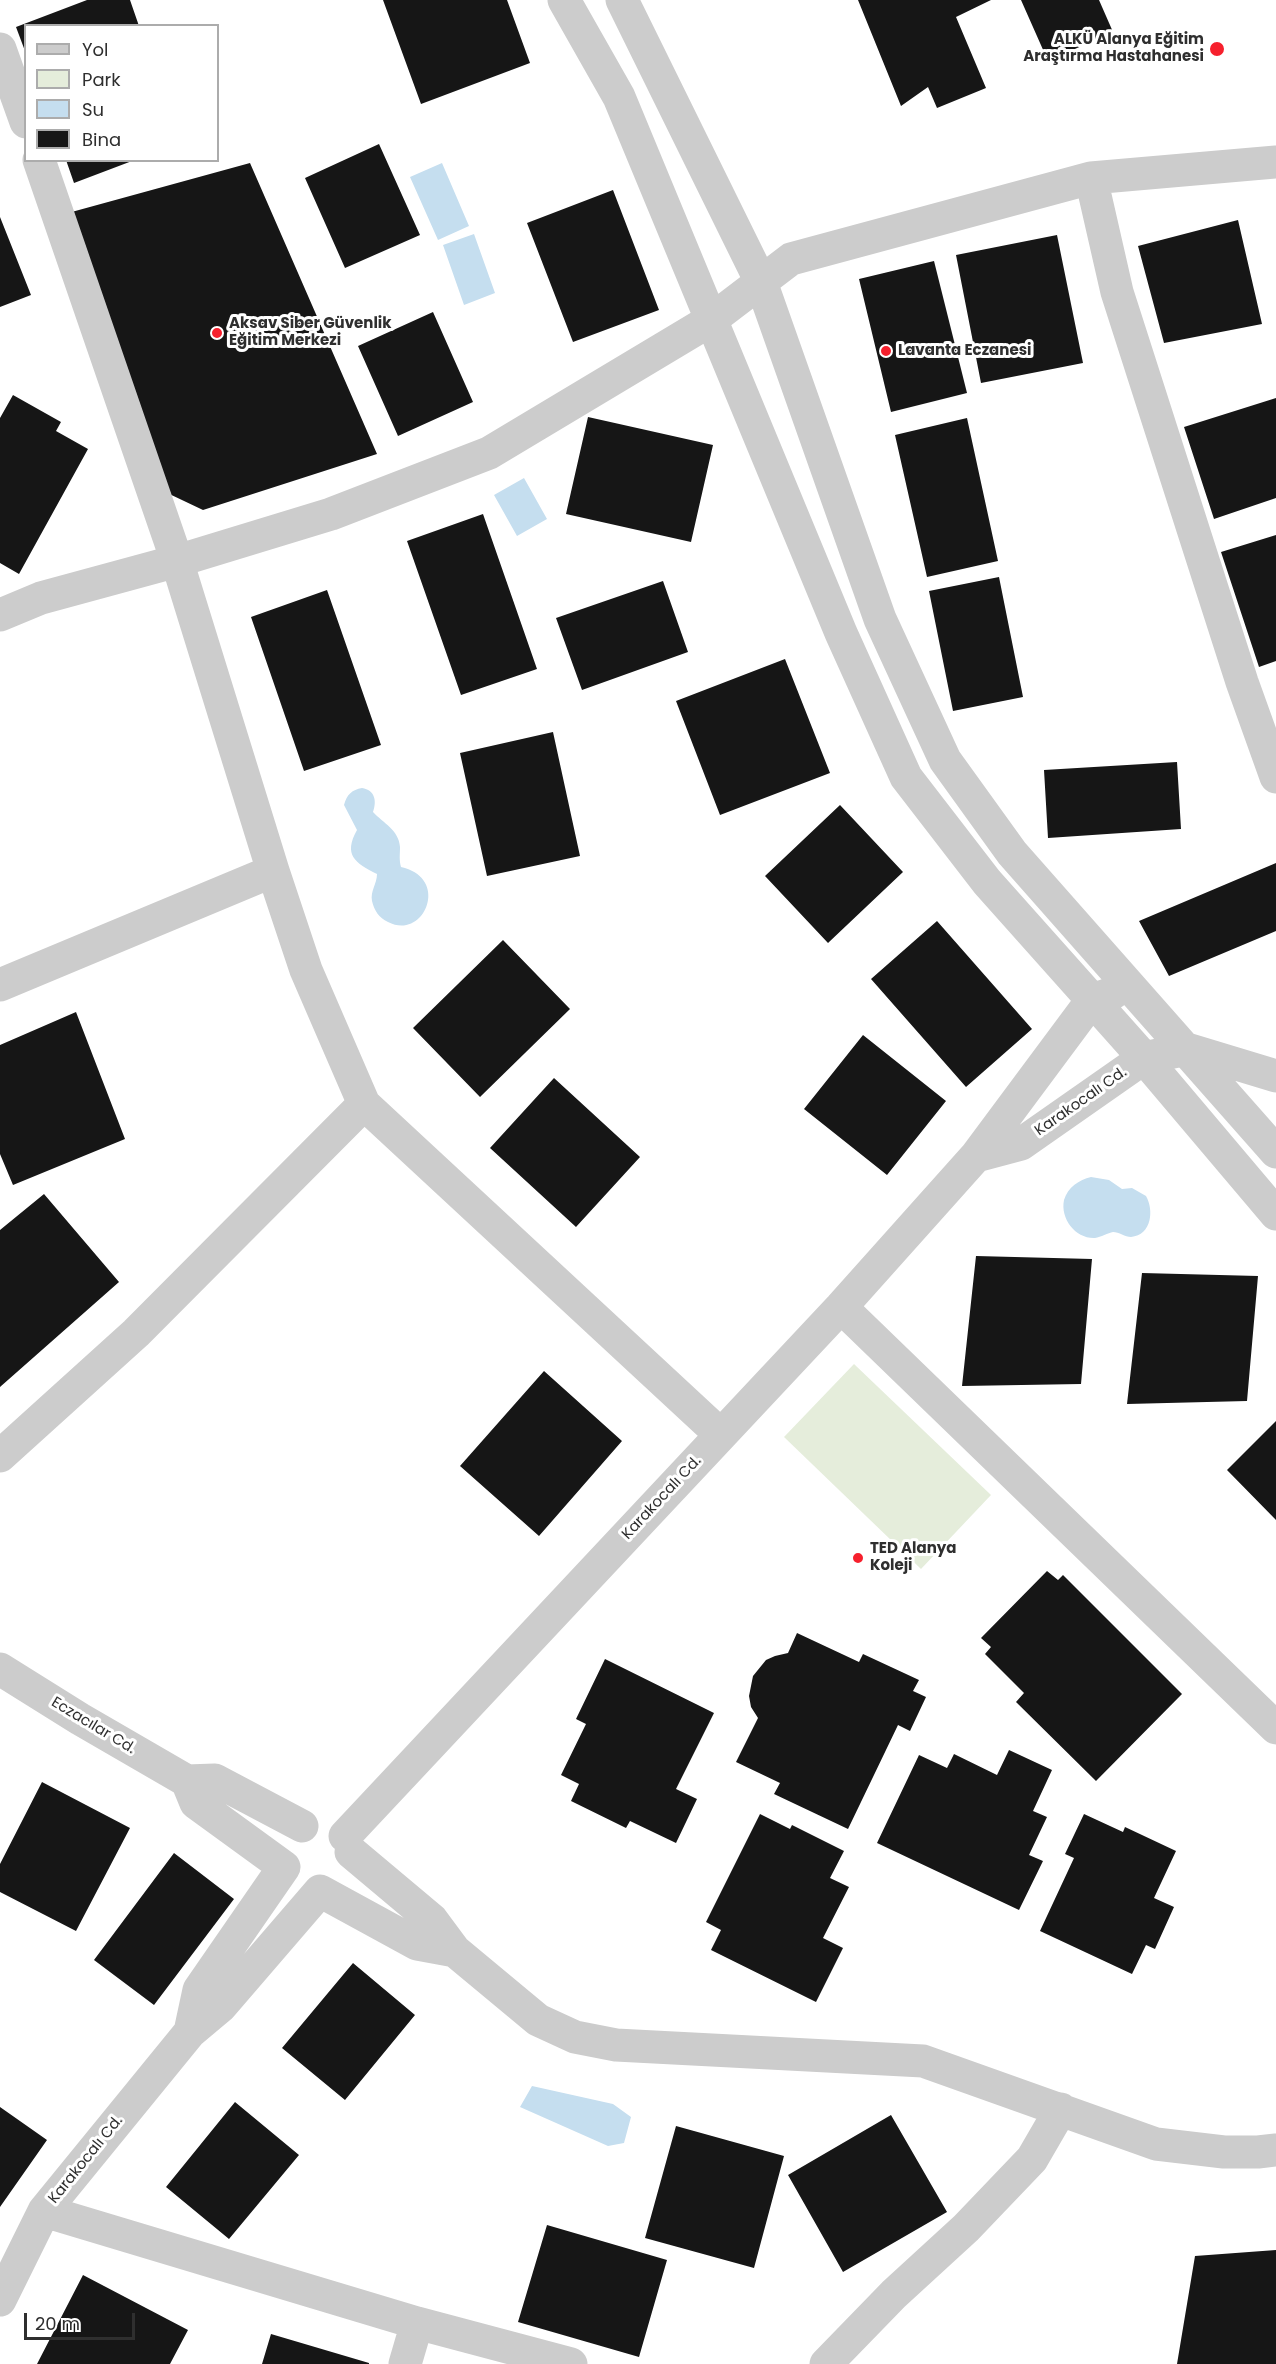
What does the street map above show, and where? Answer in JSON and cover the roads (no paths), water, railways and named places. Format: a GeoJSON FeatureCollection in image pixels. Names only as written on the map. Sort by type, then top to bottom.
{"type":"FeatureCollection","features":[{"type":"Feature","properties":{"kind":"street"},"geometry":{"type":"LineString","coordinates":[[564,0],[619,98],[841,633],[906,777],[987,882],[1144,1058],[1276,1214]]}},
{"type":"Feature","properties":{"kind":"street"},"geometry":{"type":"LineString","coordinates":[[622,0],[760,282],[880,618],[945,760],[1012,853],[1276,1152]]}},
{"type":"Feature","properties":{"kind":"street"},"geometry":{"type":"LineString","coordinates":[[0,49],[24,117]]}},
{"type":"Feature","properties":{"kind":"street"},"geometry":{"type":"LineString","coordinates":[[40,162],[177,561],[306,970],[364,1104],[721,1435]]}},
{"type":"Feature","properties":{"kind":"street"},"geometry":{"type":"LineString","coordinates":[[0,615],[41,598],[177,561],[331,514],[489,453],[711,320],[791,259],[1091,178],[1276,162]]}},
{"type":"Feature","properties":{"kind":"street"},"geometry":{"type":"LineString","coordinates":[[1091,178],[1117,292],[1242,682],[1276,777]]}},
{"type":"Feature","properties":{"kind":"street"},"geometry":{"type":"LineString","coordinates":[[0,985],[273,871]]}},
{"type":"Feature","properties":{"kind":"street"},"geometry":{"type":"LineString","coordinates":[[1092,1000],[1131,987]]}},
{"type":"Feature","properties":{"kind":"street","name":"Karakocalı Cd."},"geometry":{"type":"LineString","coordinates":[[348,1844],[721,1435],[841,1308],[976,1156],[1092,1000]]}},
{"type":"Feature","properties":{"kind":"street"},"geometry":{"type":"LineString","coordinates":[[1187,1049],[1276,1076]]}},
{"type":"Feature","properties":{"kind":"street","name":"Karakocalı Cd."},"geometry":{"type":"LineString","coordinates":[[976,1156],[1021,1144],[1144,1058],[1187,1049]]}},
{"type":"Feature","properties":{"kind":"street"},"geometry":{"type":"LineString","coordinates":[[0,1456],[136,1333],[364,1104]]}},
{"type":"Feature","properties":{"kind":"street"},"geometry":{"type":"LineString","coordinates":[[841,1308],[1276,1728]]}},
{"type":"Feature","properties":{"kind":"street","name":"Eczacılar Cd."},"geometry":{"type":"LineString","coordinates":[[0,1669],[187,1781]]}},
{"type":"Feature","properties":{"kind":"street"},"geometry":{"type":"LineString","coordinates":[[284,1867],[196,1803],[187,1781],[215,1780],[302,1826]]}},
{"type":"Feature","properties":{"kind":"street"},"geometry":{"type":"LineString","coordinates":[[348,1844],[351,1863],[340,1882],[331,1888],[320,1891],[309,1890],[298,1885],[289,1877],[284,1867],[283,1858],[287,1839],[302,1826],[321,1822],[338,1829],[348,1844],[432,1920],[455,1952],[538,2020],[575,2037],[616,2045],[923,2061],[1156,2144],[1224,2152],[1276,2150]]}},
{"type":"Feature","properties":{"kind":"street"},"geometry":{"type":"LineString","coordinates":[[190,2032],[199,1990],[284,1867]]}},
{"type":"Feature","properties":{"kind":"street"},"geometry":{"type":"LineString","coordinates":[[320,1891],[417,1944],[455,1952]]}},
{"type":"Feature","properties":{"kind":"street","name":"Karakocalı Cd."},"geometry":{"type":"LineString","coordinates":[[0,2300],[44,2211],[190,2032],[221,2006],[320,1891]]}},
{"type":"Feature","properties":{"kind":"street"},"geometry":{"type":"LineString","coordinates":[[826,2364],[894,2294],[966,2228],[1032,2158],[1061,2109]]}},
{"type":"Feature","properties":{"kind":"street"},"geometry":{"type":"LineString","coordinates":[[44,2211],[417,2323],[571,2364]]}},
{"type":"Feature","properties":{"kind":"street"},"geometry":{"type":"LineString","coordinates":[[405,2364],[417,2323]]}},
{"type":"Feature","properties":{"kind":"water"},"geometry":{"type":"Polygon","coordinates":[[[442,163],[469,226],[438,240],[410,177],[442,163]]]}},
{"type":"Feature","properties":{"kind":"water"},"geometry":{"type":"Polygon","coordinates":[[[474,234],[495,293],[464,305],[443,245],[474,234]]]}},
{"type":"Feature","properties":{"kind":"water"},"geometry":{"type":"Polygon","coordinates":[[[524,478],[547,519],[517,536],[494,495],[524,478]]]}},
{"type":"Feature","properties":{"kind":"water"},"geometry":{"type":"Polygon","coordinates":[[[362,788],[370,791],[374,797],[373,812],[397,836],[401,867],[416,873],[425,883],[428,894],[427,906],[421,916],[412,923],[401,926],[388,922],[380,916],[372,901],[377,874],[357,862],[351,852],[357,830],[344,805],[350,793],[362,788]]]}},
{"type":"Feature","properties":{"kind":"water"},"geometry":{"type":"Polygon","coordinates":[[[1091,1177],[1109,1180],[1122,1189],[1132,1188],[1146,1196],[1150,1215],[1143,1232],[1131,1237],[1113,1232],[1095,1238],[1082,1235],[1071,1226],[1064,1214],[1066,1195],[1074,1185],[1091,1177]]]}},
{"type":"Feature","properties":{"kind":"water"},"geometry":{"type":"Polygon","coordinates":[[[532,2086],[613,2104],[631,2117],[624,2143],[608,2146],[520,2107],[532,2086]]]}},
{"type":"Feature","properties":{"kind":"place","name":"ALKÜ Alanya Eğitim Araştırma Hastahanesi"},"geometry":{"type":"Point","coordinates":[1217,49]}},
{"type":"Feature","properties":{"kind":"place","name":"Aksav Siber Güvenlik Eğitim Merkezi"},"geometry":{"type":"Point","coordinates":[217,333]}},
{"type":"Feature","properties":{"kind":"place","name":"Lavanta Eczanesi"},"geometry":{"type":"Point","coordinates":[886,351]}},
{"type":"Feature","properties":{"kind":"place","name":"TED Alanya Koleji"},"geometry":{"type":"Point","coordinates":[858,1558]}}]}
